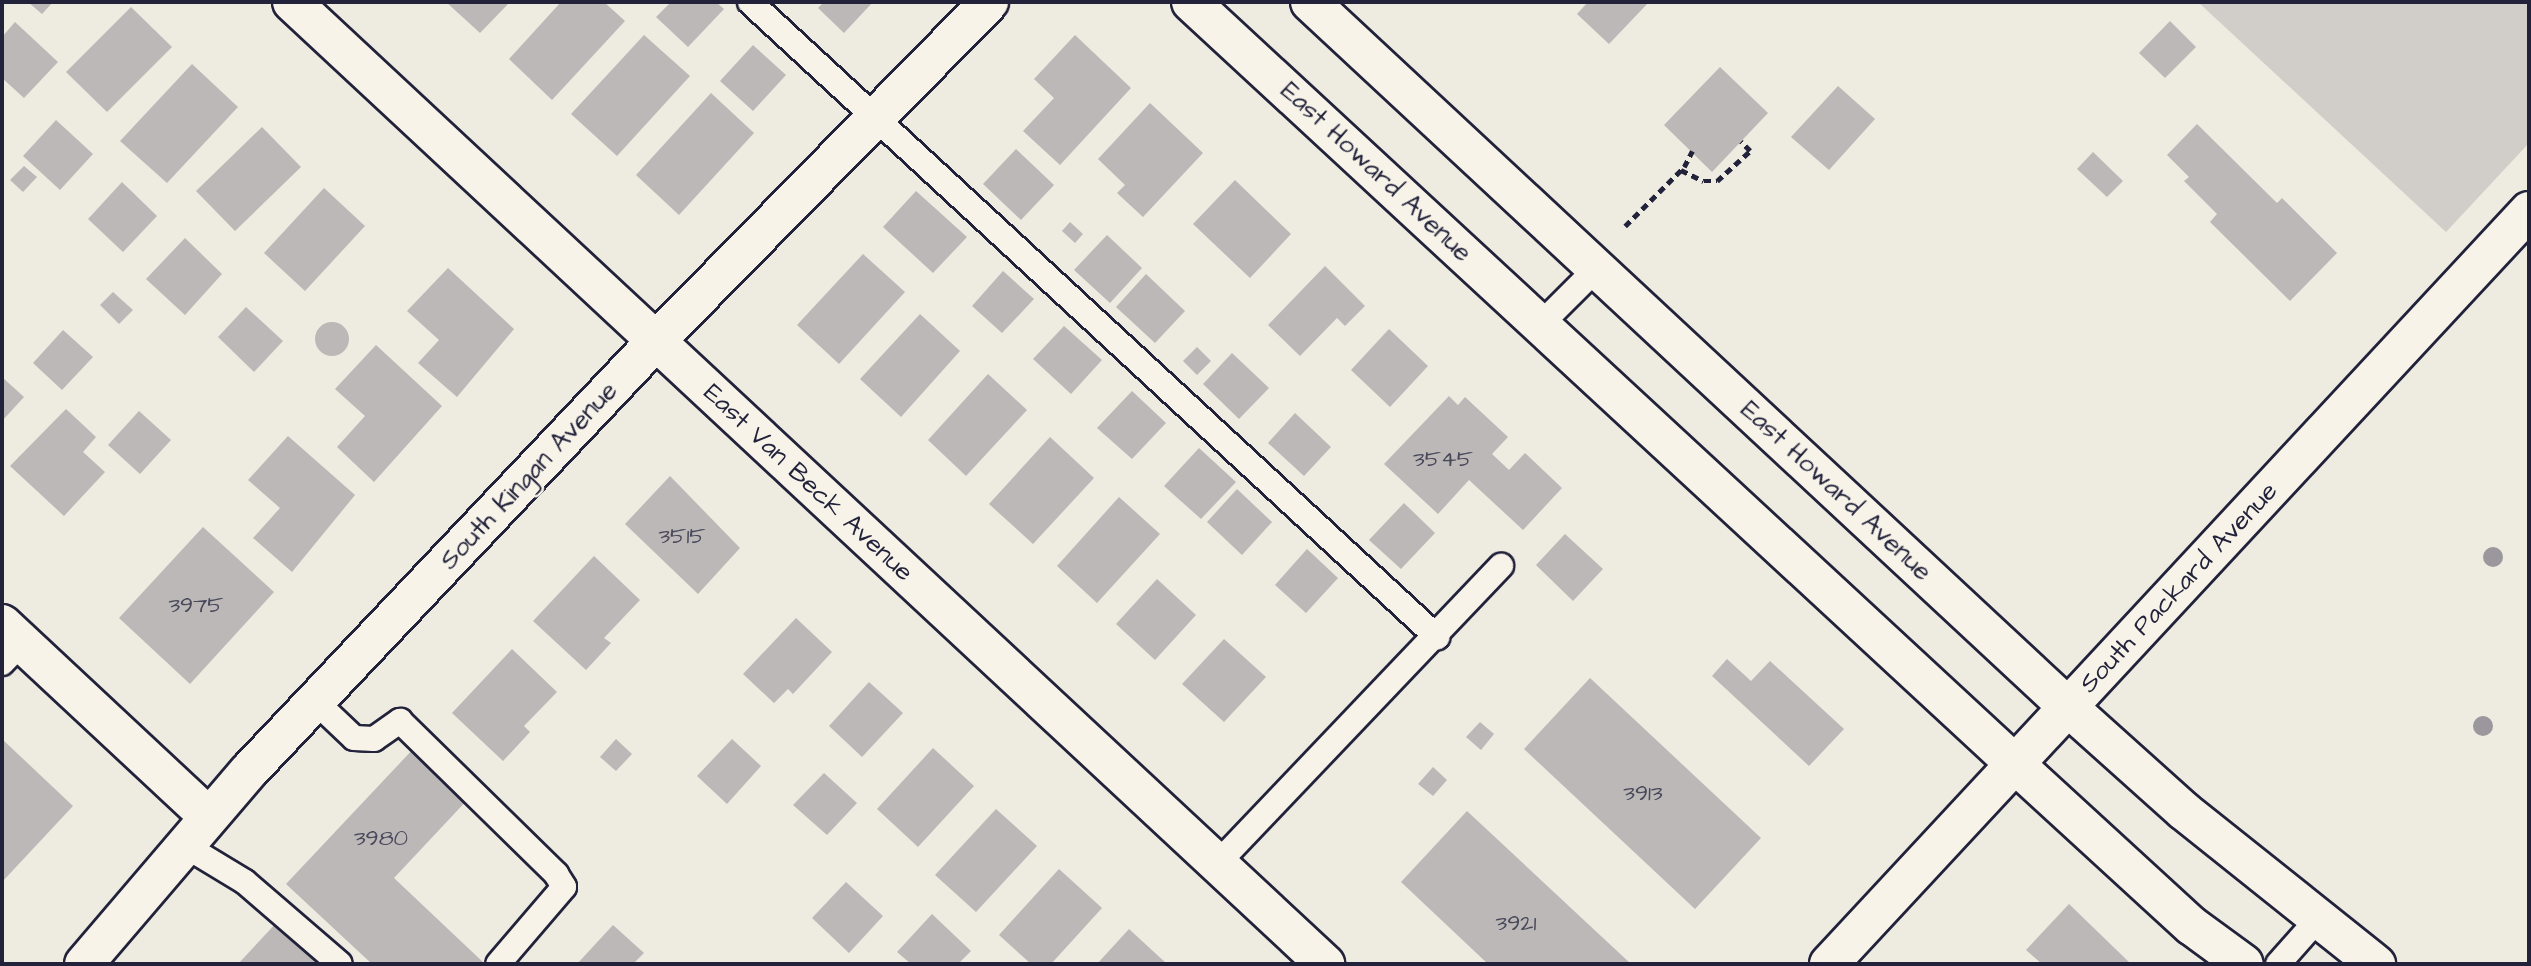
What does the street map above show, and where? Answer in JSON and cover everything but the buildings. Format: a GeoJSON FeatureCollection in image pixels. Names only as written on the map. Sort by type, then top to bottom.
{"type":"FeatureCollection","features":[{"type":"Feature","properties":{"kind":"street","name":"East Van Beck Avenue"},"geometry":{"type":"LineString","coordinates":[[292,2],[1325,964]]}},
{"type":"Feature","properties":{"kind":"street","name":"South Kingan Avenue"},"geometry":{"type":"LineString","coordinates":[[84,964],[208,816],[656,341],[989,2]]}},
{"type":"Feature","properties":{"kind":"street","name":"East Howard Avenue"},"geometry":{"type":"LineString","coordinates":[[1191,2],[2192,926],[2244,964]]}},
{"type":"Feature","properties":{"kind":"street","name":"East Howard Avenue"},"geometry":{"type":"LineString","coordinates":[[1310,2],[2068,707],[2184,811],[2317,920],[2376,964]]}},
{"type":"Feature","properties":{"kind":"street","name":"South Packard Avenue"},"geometry":{"type":"LineString","coordinates":[[1829,964],[2529,211]]}},
{"type":"Feature","properties":{"kind":"street"},"geometry":{"type":"LineString","coordinates":[[8,643],[208,816]]}},
{"type":"Feature","properties":{"kind":"lane"},"geometry":{"type":"LineString","coordinates":[[750,2],[1437,637]]}},
{"type":"Feature","properties":{"kind":"lane"},"geometry":{"type":"LineString","coordinates":[[1541,324],[1597,268]]}},
{"type":"Feature","properties":{"kind":"lane"},"geometry":{"type":"LineString","coordinates":[[1217,864],[1437,637],[1501,566]]}},
{"type":"Feature","properties":{"kind":"lane"},"geometry":{"type":"LineString","coordinates":[[316,702],[354,738],[374,739],[400,721],[556,874],[564,887],[498,964]]}},
{"type":"Feature","properties":{"kind":"lane"},"geometry":{"type":"LineString","coordinates":[[184,845],[245,882],[340,964]]}},
{"type":"Feature","properties":{"kind":"lane"},"geometry":{"type":"LineString","coordinates":[[2278,964],[2317,920]]}},
{"type":"Feature","properties":{"kind":"path"},"geometry":{"type":"LineString","coordinates":[[1681,170],[1704,181],[1717,181],[1750,151],[1741,142]]}},
{"type":"Feature","properties":{"kind":"path"},"geometry":{"type":"LineString","coordinates":[[1625,226],[1681,170],[1692,151]]}},
{"type":"Feature","properties":{"kind":"shaded area"},"geometry":{"type":"Polygon","coordinates":[[[2198,2],[2529,2],[2529,143],[2446,232],[2198,2]]]}}]}
